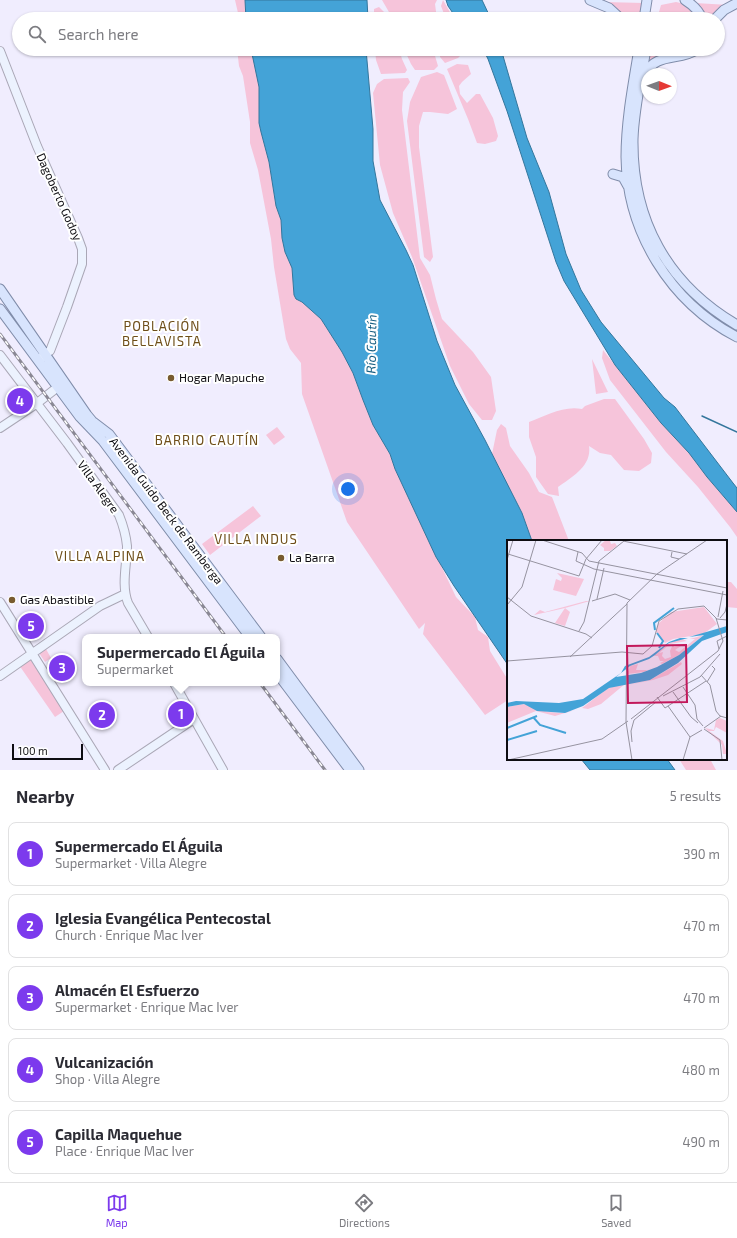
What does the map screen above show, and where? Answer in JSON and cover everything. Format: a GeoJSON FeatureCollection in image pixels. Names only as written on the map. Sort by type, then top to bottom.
{"type":"FeatureCollection","features":[{"type":"Feature","properties":{"kind":"main road"},"geometry":{"type":"LineString","coordinates":[[590,0],[609,8],[613,12]]}},
{"type":"Feature","properties":{"kind":"main road"},"geometry":{"type":"LineString","coordinates":[[645,12],[647,0]]}},
{"type":"Feature","properties":{"kind":"main road"},"geometry":{"type":"LineString","coordinates":[[652,12],[654,0]]}},
{"type":"Feature","properties":{"kind":"main road"},"geometry":{"type":"LineString","coordinates":[[685,0],[698,12]]}},
{"type":"Feature","properties":{"kind":"main road"},"geometry":{"type":"LineString","coordinates":[[722,12],[737,3]]}},
{"type":"Feature","properties":{"kind":"main road","name":"Dagoberto Godoy"},"geometry":{"type":"LineString","coordinates":[[0,51],[37,146],[82,249],[82,264],[67,307],[47,352],[41,357],[41,364]]}},
{"type":"Feature","properties":{"kind":"main road"},"geometry":{"type":"LineString","coordinates":[[636,56],[637,65]]}},
{"type":"Feature","properties":{"kind":"main road"},"geometry":{"type":"LineString","coordinates":[[638,56],[628,118],[626,159],[629,189],[634,211],[642,234],[651,253],[663,272],[676,288],[698,310],[715,324],[737,336]]}},
{"type":"Feature","properties":{"kind":"main road"},"geometry":{"type":"LineString","coordinates":[[643,68],[645,56]]}},
{"type":"Feature","properties":{"kind":"main road"},"geometry":{"type":"LineString","coordinates":[[648,68],[657,61],[678,56]]}},
{"type":"Feature","properties":{"kind":"main road"},"geometry":{"type":"LineString","coordinates":[[641,82],[636,110],[634,138],[639,198],[644,215],[655,242],[667,262],[686,286],[724,318],[737,325]]}},
{"type":"Feature","properties":{"kind":"main road"},"geometry":{"type":"LineString","coordinates":[[626,159],[636,173]]}},
{"type":"Feature","properties":{"kind":"main road"},"geometry":{"type":"LineString","coordinates":[[626,159],[624,167],[620,171],[613,174],[623,177],[629,189]]}},
{"type":"Feature","properties":{"kind":"main road"},"geometry":{"type":"LineString","coordinates":[[629,189],[636,173]]}},
{"type":"Feature","properties":{"kind":"main road"},"geometry":{"type":"LineString","coordinates":[[0,289],[3,300],[38,344],[47,352]]}},
{"type":"Feature","properties":{"kind":"main road","name":"Avenida Guido Beck de Ramberga"},"geometry":{"type":"LineString","coordinates":[[0,308],[41,364],[61,385]]}},
{"type":"Feature","properties":{"kind":"main road","name":"Avenida Guido Beck de Ramberga"},"geometry":{"type":"LineString","coordinates":[[47,352],[61,385],[80,417],[103,442],[122,459],[190,549],[259,634]]}},
{"type":"Feature","properties":{"kind":"main road","name":"Villa Alegre"},"geometry":{"type":"LineString","coordinates":[[0,355],[119,515],[124,527],[126,540],[125,594],[128,603],[146,634]]}},
{"type":"Feature","properties":{"kind":"main road"},"geometry":{"type":"LineString","coordinates":[[0,428],[61,385]]}},
{"type":"Feature","properties":{"kind":"main road","name":"Avenida Guido Beck de Ramberga"},"geometry":{"type":"LineString","coordinates":[[190,549],[248,634]]}},
{"type":"Feature","properties":{"kind":"main road"},"geometry":{"type":"LineString","coordinates":[[0,676],[100,606],[125,594]]}},
{"type":"Feature","properties":{"kind":"main road"},"geometry":{"type":"LineString","coordinates":[[0,602],[105,770]]}},
{"type":"Feature","properties":{"kind":"main road"},"geometry":{"type":"LineString","coordinates":[[280,663],[351,767]]}},
{"type":"Feature","properties":{"kind":"main road"},"geometry":{"type":"LineString","coordinates":[[280,677],[351,767],[359,770]]}},
{"type":"Feature","properties":{"kind":"main road"},"geometry":{"type":"LineString","coordinates":[[176,686],[224,770]]}},
{"type":"Feature","properties":{"kind":"main road"},"geometry":{"type":"LineString","coordinates":[[118,770],[194,719]]}},
{"type":"Feature","properties":{"kind":"shaded area"},"geometry":{"type":"Polygon","coordinates":[[[235,0],[245,0],[246,12],[238,12],[235,0]]]}},
{"type":"Feature","properties":{"kind":"shaded area"},"geometry":{"type":"Polygon","coordinates":[[[382,0],[437,0],[435,4],[436,12],[389,12],[382,0]]]}},
{"type":"Feature","properties":{"kind":"shaded area"},"geometry":{"type":"Polygon","coordinates":[[[443,0],[450,12],[443,12],[441,6],[443,0]]]}},
{"type":"Feature","properties":{"kind":"shaded area"},"geometry":{"type":"Polygon","coordinates":[[[604,2],[644,3],[643,12],[616,12],[604,2]]]}},
{"type":"Feature","properties":{"kind":"shaded area"},"geometry":{"type":"Polygon","coordinates":[[[676,2],[689,5],[694,12],[659,12],[661,5],[676,2]]]}},
{"type":"Feature","properties":{"kind":"shaded area"},"geometry":{"type":"Polygon","coordinates":[[[695,3],[729,5],[722,12],[700,12],[695,3]]]}},
{"type":"Feature","properties":{"kind":"shaded area"},"geometry":{"type":"Polygon","coordinates":[[[379,7],[384,12],[374,12],[374,9],[379,7]]]}},
{"type":"Feature","properties":{"kind":"shaded area"},"geometry":{"type":"Polygon","coordinates":[[[238,56],[253,56],[260,92],[259,107],[261,132],[269,162],[276,206],[281,220],[282,238],[285,252],[292,268],[294,295],[296,299],[302,302],[321,319],[342,352],[353,373],[373,425],[390,454],[395,469],[456,597],[475,617],[478,630],[488,637],[490,651],[507,678],[507,701],[485,715],[423,634],[425,623],[419,629],[347,522],[302,394],[301,363],[290,349],[286,339],[271,239],[258,170],[250,143],[250,122],[243,76],[239,66],[238,56]]]}},
{"type":"Feature","properties":{"kind":"shaded area"},"geometry":{"type":"Polygon","coordinates":[[[376,56],[401,56],[407,70],[405,73],[381,74],[376,56]]]}},
{"type":"Feature","properties":{"kind":"shaded area"},"geometry":{"type":"Polygon","coordinates":[[[407,56],[435,56],[438,66],[434,70],[415,70],[407,56]]]}},
{"type":"Feature","properties":{"kind":"shaded area"},"geometry":{"type":"Polygon","coordinates":[[[440,56],[460,56],[445,63],[440,56]]]}},
{"type":"Feature","properties":{"kind":"shaded area"},"geometry":{"type":"Polygon","coordinates":[[[649,56],[671,56],[647,67],[649,56]]]}},
{"type":"Feature","properties":{"kind":"shaded area"},"geometry":{"type":"Polygon","coordinates":[[[457,64],[468,65],[471,74],[459,86],[460,94],[467,103],[476,94],[480,94],[493,118],[498,136],[496,141],[485,144],[477,143],[447,69],[457,64]]]}},
{"type":"Feature","properties":{"kind":"shaded area"},"geometry":{"type":"Polygon","coordinates":[[[437,72],[444,75],[457,109],[448,114],[423,112],[419,126],[419,147],[433,257],[430,262],[424,257],[407,121],[410,102],[421,77],[437,72]]]}},
{"type":"Feature","properties":{"kind":"shaded area"},"geometry":{"type":"Polygon","coordinates":[[[408,78],[410,82],[403,92],[402,110],[420,258],[430,275],[442,319],[473,352],[491,377],[496,411],[492,420],[482,420],[469,404],[450,366],[412,257],[393,213],[380,165],[373,93],[377,84],[384,79],[408,78]]]}},
{"type":"Feature","properties":{"kind":"shaded area"},"geometry":{"type":"Polygon","coordinates":[[[8,307],[41,354],[39,355],[6,308],[8,307]]]}},
{"type":"Feature","properties":{"kind":"shaded area"},"geometry":{"type":"Polygon","coordinates":[[[603,350],[661,423],[689,453],[737,512],[737,537],[698,487],[666,452],[610,380],[602,358],[603,350]]]}},
{"type":"Feature","properties":{"kind":"shaded area"},"geometry":{"type":"Polygon","coordinates":[[[592,359],[608,392],[596,394],[592,359]]]}},
{"type":"Feature","properties":{"kind":"shaded area"},"geometry":{"type":"Polygon","coordinates":[[[604,399],[615,399],[644,439],[652,453],[651,463],[639,471],[624,470],[611,455],[600,453],[589,446],[589,453],[584,465],[575,475],[558,487],[559,496],[548,494],[536,477],[536,457],[529,437],[529,422],[568,408],[582,409],[585,406],[604,399]]]}},
{"type":"Feature","properties":{"kind":"shaded area"},"geometry":{"type":"Polygon","coordinates":[[[501,424],[506,428],[510,446],[529,473],[539,492],[552,497],[569,540],[532,540],[522,513],[492,454],[497,430],[501,424]]]}},
{"type":"Feature","properties":{"kind":"shaded area"},"geometry":{"type":"Polygon","coordinates":[[[277,427],[285,437],[274,445],[266,435],[277,427]]]}},
{"type":"Feature","properties":{"kind":"shaded area"},"geometry":{"type":"Polygon","coordinates":[[[253,506],[261,516],[210,555],[202,544],[253,506]]]}},
{"type":"Feature","properties":{"kind":"shaded area"},"geometry":{"type":"Polygon","coordinates":[[[727,582],[731,582],[737,589],[737,608],[727,607],[727,582]]]}},
{"type":"Feature","properties":{"kind":"shaded area"},"geometry":{"type":"Polygon","coordinates":[[[46,649],[51,658],[45,662],[39,653],[46,649]]]}},
{"type":"Feature","properties":{"kind":"shaded area"},"geometry":{"type":"Polygon","coordinates":[[[30,659],[64,711],[55,717],[19,665],[30,659]]]}},
{"type":"Feature","properties":{"kind":"shaded area"},"geometry":{"type":"Polygon","coordinates":[[[680,760],[711,760],[716,770],[686,770],[680,760]]]}},
{"type":"Feature","properties":{"kind":"water"},"geometry":{"type":"Polygon","coordinates":[[[245,0],[367,0],[368,12],[246,12],[245,0]]]}},
{"type":"Feature","properties":{"kind":"water"},"geometry":{"type":"Polygon","coordinates":[[[446,0],[482,0],[488,12],[452,12],[446,0]]]}},
{"type":"Feature","properties":{"kind":"water","name":"Río Cautín"},"geometry":{"type":"Polygon","coordinates":[[[252,56],[367,56],[373,129],[373,161],[380,200],[413,265],[437,341],[455,385],[522,513],[532,540],[507,540],[507,664],[436,557],[395,469],[390,454],[373,425],[353,373],[342,352],[321,319],[302,302],[296,299],[294,295],[292,268],[285,252],[282,238],[281,220],[276,206],[269,162],[259,123],[259,87],[252,56]]]}},
{"type":"Feature","properties":{"kind":"water"},"geometry":{"type":"Polygon","coordinates":[[[486,56],[503,56],[527,138],[549,192],[566,254],[581,290],[601,322],[664,398],[675,407],[737,488],[737,512],[689,453],[661,423],[615,365],[564,281],[556,262],[507,111],[486,56]]]}},
{"type":"Feature","properties":{"kind":"water"},"geometry":{"type":"Polygon","coordinates":[[[582,760],[668,760],[675,770],[590,770],[582,760]]]}},
{"type":"Feature","properties":{"kind":"waterway"},"geometry":{"type":"LineString","coordinates":[[702,416],[737,432]]}},
{"type":"Feature","properties":{"kind":"railway"},"geometry":{"type":"LineString","coordinates":[[0,334],[224,634]]}},
{"type":"Feature","properties":{"kind":"railway"},"geometry":{"type":"LineString","coordinates":[[262,686],[325,770]]}},
{"type":"Feature","properties":{"kind":"place","name":"Hogar Mapuche"},"geometry":{"type":"Point","coordinates":[171,378]}},
{"type":"Feature","properties":{"kind":"place","name":"Vulcanización"},"geometry":{"type":"Point","coordinates":[20,401]}},
{"type":"Feature","properties":{"kind":"place","name":"La Barra"},"geometry":{"type":"Point","coordinates":[281,558]}},
{"type":"Feature","properties":{"kind":"place","name":"Gas Abastible"},"geometry":{"type":"Point","coordinates":[12,600]}},
{"type":"Feature","properties":{"kind":"place","name":"Capilla Maquehue"},"geometry":{"type":"Point","coordinates":[31,626]}},
{"type":"Feature","properties":{"kind":"place","name":"Almacén El Esfuerzo"},"geometry":{"type":"Point","coordinates":[62,668]}},
{"type":"Feature","properties":{"kind":"place","name":"Supermercado El Águila"},"geometry":{"type":"Point","coordinates":[181,714]}},
{"type":"Feature","properties":{"kind":"place","name":"Iglesia Evangélica Pentecostal"},"geometry":{"type":"Point","coordinates":[102,715]}},
{"type":"Feature","properties":{"kind":"district","name":"POBLACIÓN BELLAVISTA"},"geometry":{"type":"Point","coordinates":[162,334]}},
{"type":"Feature","properties":{"kind":"district","name":"BARRIO CAUTÍN"},"geometry":{"type":"Point","coordinates":[207,440]}},
{"type":"Feature","properties":{"kind":"district","name":"VILLA INDUS"},"geometry":{"type":"Point","coordinates":[256,539]}},
{"type":"Feature","properties":{"kind":"district","name":"VILLA ALPINA"},"geometry":{"type":"Point","coordinates":[100,556]}}]}
